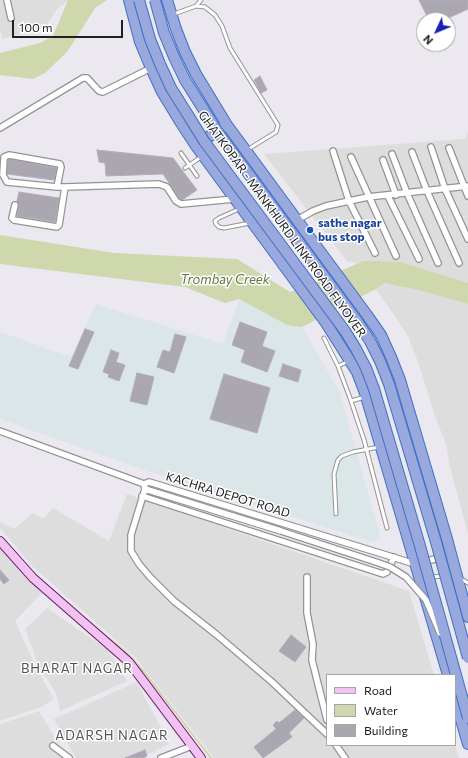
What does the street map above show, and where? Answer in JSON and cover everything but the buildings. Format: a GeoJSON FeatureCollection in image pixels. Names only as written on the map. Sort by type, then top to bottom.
{"type":"FeatureCollection","features":[{"type":"Feature","properties":{"kind":"highway"},"geometry":{"type":"LineString","coordinates":[[129,0],[140,42],[162,92],[196,146],[326,323],[357,372],[366,396],[415,564],[452,674]]}},
{"type":"Feature","properties":{"kind":"highway","name":"GHATKOPAR - MANKHURD LINK ROAD FLYOVER"},"geometry":{"type":"LineString","coordinates":[[139,0],[150,39],[171,88],[204,141],[344,330],[366,368],[374,389],[420,546],[452,674]]}},
{"type":"Feature","properties":{"kind":"highway","name":"GHATKOPAR - MANKHURD LINK ROAD FLYOVER"},"geometry":{"type":"LineString","coordinates":[[155,0],[164,33],[174,57],[185,80],[217,132],[358,321],[380,361],[389,384],[436,542],[468,658]]}},
{"type":"Feature","properties":{"kind":"highway"},"geometry":{"type":"LineString","coordinates":[[169,7],[185,52],[196,74],[227,125],[367,314],[384,342],[400,380],[468,617]]}},
{"type":"Feature","properties":{"kind":"highway"},"geometry":{"type":"LineString","coordinates":[[196,146],[227,125]]}},
{"type":"Feature","properties":{"kind":"highway","name":"GHATKOPAR - MANKHURD LINK ROAD FLYOVER"},"geometry":{"type":"LineString","coordinates":[[456,686],[468,718]]}},
{"type":"Feature","properties":{"kind":"highway"},"geometry":{"type":"LineString","coordinates":[[456,702],[468,744]]}},
{"type":"Feature","properties":{"kind":"street"},"geometry":{"type":"LineString","coordinates":[[7,0],[11,18]]}},
{"type":"Feature","properties":{"kind":"street"},"geometry":{"type":"LineString","coordinates":[[0,128],[80,79],[87,78],[99,91],[103,92],[151,68]]}},
{"type":"Feature","properties":{"kind":"street"},"geometry":{"type":"LineString","coordinates":[[431,148],[445,189],[468,239]]}},
{"type":"Feature","properties":{"kind":"street"},"geometry":{"type":"LineString","coordinates":[[449,148],[466,186],[468,196]]}},
{"type":"Feature","properties":{"kind":"street"},"geometry":{"type":"LineString","coordinates":[[333,151],[349,201],[376,253]]}},
{"type":"Feature","properties":{"kind":"street"},"geometry":{"type":"LineString","coordinates":[[412,152],[427,191],[459,262]]}},
{"type":"Feature","properties":{"kind":"street"},"geometry":{"type":"LineString","coordinates":[[392,154],[407,193],[438,263]]}},
{"type":"Feature","properties":{"kind":"street"},"geometry":{"type":"LineString","coordinates":[[57,187],[62,167],[60,164],[9,155],[4,157],[4,175],[8,182],[57,187],[159,184],[167,187],[176,201],[181,204],[234,198]]}},
{"type":"Feature","properties":{"kind":"street"},"geometry":{"type":"LineString","coordinates":[[351,157],[396,256]]}},
{"type":"Feature","properties":{"kind":"street"},"geometry":{"type":"LineString","coordinates":[[383,160],[396,195]]}},
{"type":"Feature","properties":{"kind":"street"},"geometry":{"type":"LineString","coordinates":[[297,220],[326,206],[368,197],[388,196],[466,186]]}},
{"type":"Feature","properties":{"kind":"street"},"geometry":{"type":"LineString","coordinates":[[15,205],[12,218],[14,220],[57,227],[59,225],[65,187]]}},
{"type":"Feature","properties":{"kind":"street"},"geometry":{"type":"LineString","coordinates":[[388,196],[419,260]]}},
{"type":"Feature","properties":{"kind":"street","name":"KACHRA DEPOT ROAD"},"geometry":{"type":"LineString","coordinates":[[0,431],[144,487],[149,482],[415,564]]}},
{"type":"Feature","properties":{"kind":"street"},"geometry":{"type":"LineString","coordinates":[[144,487],[131,535],[131,551],[139,564],[174,601],[272,682],[326,733]]}},
{"type":"Feature","properties":{"kind":"street","name":"GHATKOPAR - MANKHURD LINK ROAD FLYOVER"},"geometry":{"type":"LineString","coordinates":[[144,487],[390,567],[406,577],[426,600],[452,674]]}},
{"type":"Feature","properties":{"kind":"street"},"geometry":{"type":"LineString","coordinates":[[142,496],[383,574],[387,572],[394,557]]}},
{"type":"Feature","properties":{"kind":"street"},"geometry":{"type":"LineString","coordinates":[[0,541],[33,578],[129,662],[201,758]]}},
{"type":"Feature","properties":{"kind":"street"},"geometry":{"type":"LineString","coordinates":[[415,564],[451,554]]}},
{"type":"Feature","properties":{"kind":"street"},"geometry":{"type":"LineString","coordinates":[[307,577],[307,613],[313,644],[312,660],[326,716]]}},
{"type":"Feature","properties":{"kind":"street"},"geometry":{"type":"LineString","coordinates":[[53,746],[69,758]]}},
{"type":"Feature","properties":{"kind":"street"},"geometry":{"type":"LineString","coordinates":[[160,758],[192,746]]}},
{"type":"Feature","properties":{"kind":"street"},"geometry":{"type":"LineString","coordinates":[[337,746],[344,758]]}},
{"type":"Feature","properties":{"kind":"lane"},"geometry":{"type":"LineString","coordinates":[[196,6],[201,0]]}},
{"type":"Feature","properties":{"kind":"lane"},"geometry":{"type":"LineString","coordinates":[[169,7],[205,7],[215,15],[222,26],[230,48],[278,124],[276,132],[246,150]]}},
{"type":"Feature","properties":{"kind":"lane"},"geometry":{"type":"LineString","coordinates":[[181,153],[197,176]]}},
{"type":"Feature","properties":{"kind":"lane"},"geometry":{"type":"LineString","coordinates":[[185,168],[203,156]]}},
{"type":"Feature","properties":{"kind":"lane"},"geometry":{"type":"LineString","coordinates":[[241,208],[219,218],[216,221],[216,224],[219,228],[224,228],[252,223]]}},
{"type":"Feature","properties":{"kind":"lane"},"geometry":{"type":"LineString","coordinates":[[324,338],[338,366],[351,401],[387,528]]}},
{"type":"Feature","properties":{"kind":"lane"},"geometry":{"type":"LineString","coordinates":[[338,366],[350,360]]}},
{"type":"Feature","properties":{"kind":"lane"},"geometry":{"type":"LineString","coordinates":[[351,401],[366,396]]}},
{"type":"Feature","properties":{"kind":"lane"},"geometry":{"type":"LineString","coordinates":[[336,514],[334,474],[338,460],[342,456],[380,447]]}},
{"type":"Feature","properties":{"kind":"lane"},"geometry":{"type":"LineString","coordinates":[[420,578],[456,576],[468,583]]}},
{"type":"Feature","properties":{"kind":"shaded area"},"geometry":{"type":"Polygon","coordinates":[[[0,0],[69,0],[56,10],[46,27],[3,39],[0,29],[0,0]]]}},
{"type":"Feature","properties":{"kind":"shaded area"},"geometry":{"type":"Polygon","coordinates":[[[468,133],[468,288],[347,261],[264,154],[464,139],[468,133]]]}},
{"type":"Feature","properties":{"kind":"shaded area"},"geometry":{"type":"Polygon","coordinates":[[[384,283],[418,290],[468,304],[468,534],[449,463],[446,444],[435,416],[417,359],[407,334],[376,289],[384,283]]]}},
{"type":"Feature","properties":{"kind":"shaded area"},"geometry":{"type":"Polygon","coordinates":[[[239,299],[287,325],[302,327],[340,393],[381,539],[372,542],[147,471],[0,419],[0,332],[71,357],[96,304],[223,344],[239,299]]]}},
{"type":"Feature","properties":{"kind":"shaded area"},"geometry":{"type":"Polygon","coordinates":[[[127,494],[409,591],[434,674],[326,674],[326,746],[455,746],[459,758],[214,758],[135,657],[32,566],[0,528],[0,522],[14,529],[33,513],[43,519],[53,508],[109,541],[127,494]]]}},
{"type":"Feature","properties":{"kind":"shaded area"},"geometry":{"type":"Polygon","coordinates":[[[0,549],[42,593],[15,621],[37,669],[54,699],[41,707],[0,721],[0,549]]]}},
{"type":"Feature","properties":{"kind":"shaded area"},"geometry":{"type":"Polygon","coordinates":[[[47,608],[108,650],[127,681],[60,711],[56,693],[38,664],[25,629],[47,608]]]}},
{"type":"Feature","properties":{"kind":"shaded area"},"geometry":{"type":"Polygon","coordinates":[[[137,682],[169,744],[141,758],[76,758],[54,719],[137,682]]]}},
{"type":"Feature","properties":{"kind":"shaded area"},"geometry":{"type":"Polygon","coordinates":[[[39,711],[67,758],[0,758],[0,724],[39,711]]]}},
{"type":"Feature","properties":{"kind":"water"},"geometry":{"type":"Polygon","coordinates":[[[68,0],[107,0],[95,8],[67,52],[45,73],[33,79],[0,75],[0,53],[40,43],[53,36],[68,0]]]}},
{"type":"Feature","properties":{"kind":"water","name":"Trombay Creek"},"geometry":{"type":"Polygon","coordinates":[[[0,235],[114,253],[237,259],[290,292],[364,261],[400,262],[468,283],[468,304],[418,290],[384,283],[376,289],[302,327],[287,325],[239,299],[225,303],[185,287],[0,264],[0,235]]]}},
{"type":"Feature","properties":{"kind":"waterway"},"geometry":{"type":"LineString","coordinates":[[88,621],[127,653],[145,673],[211,758]]}},
{"type":"Feature","properties":{"kind":"place","name":"sathe nagar bus stop"},"geometry":{"type":"Point","coordinates":[310,230]}},
{"type":"Feature","properties":{"kind":"district","name":"BHARAT NAGAR"},"geometry":{"type":"Point","coordinates":[77,669]}},
{"type":"Feature","properties":{"kind":"district","name":"ADARSH NAGAR"},"geometry":{"type":"Point","coordinates":[112,736]}}]}
